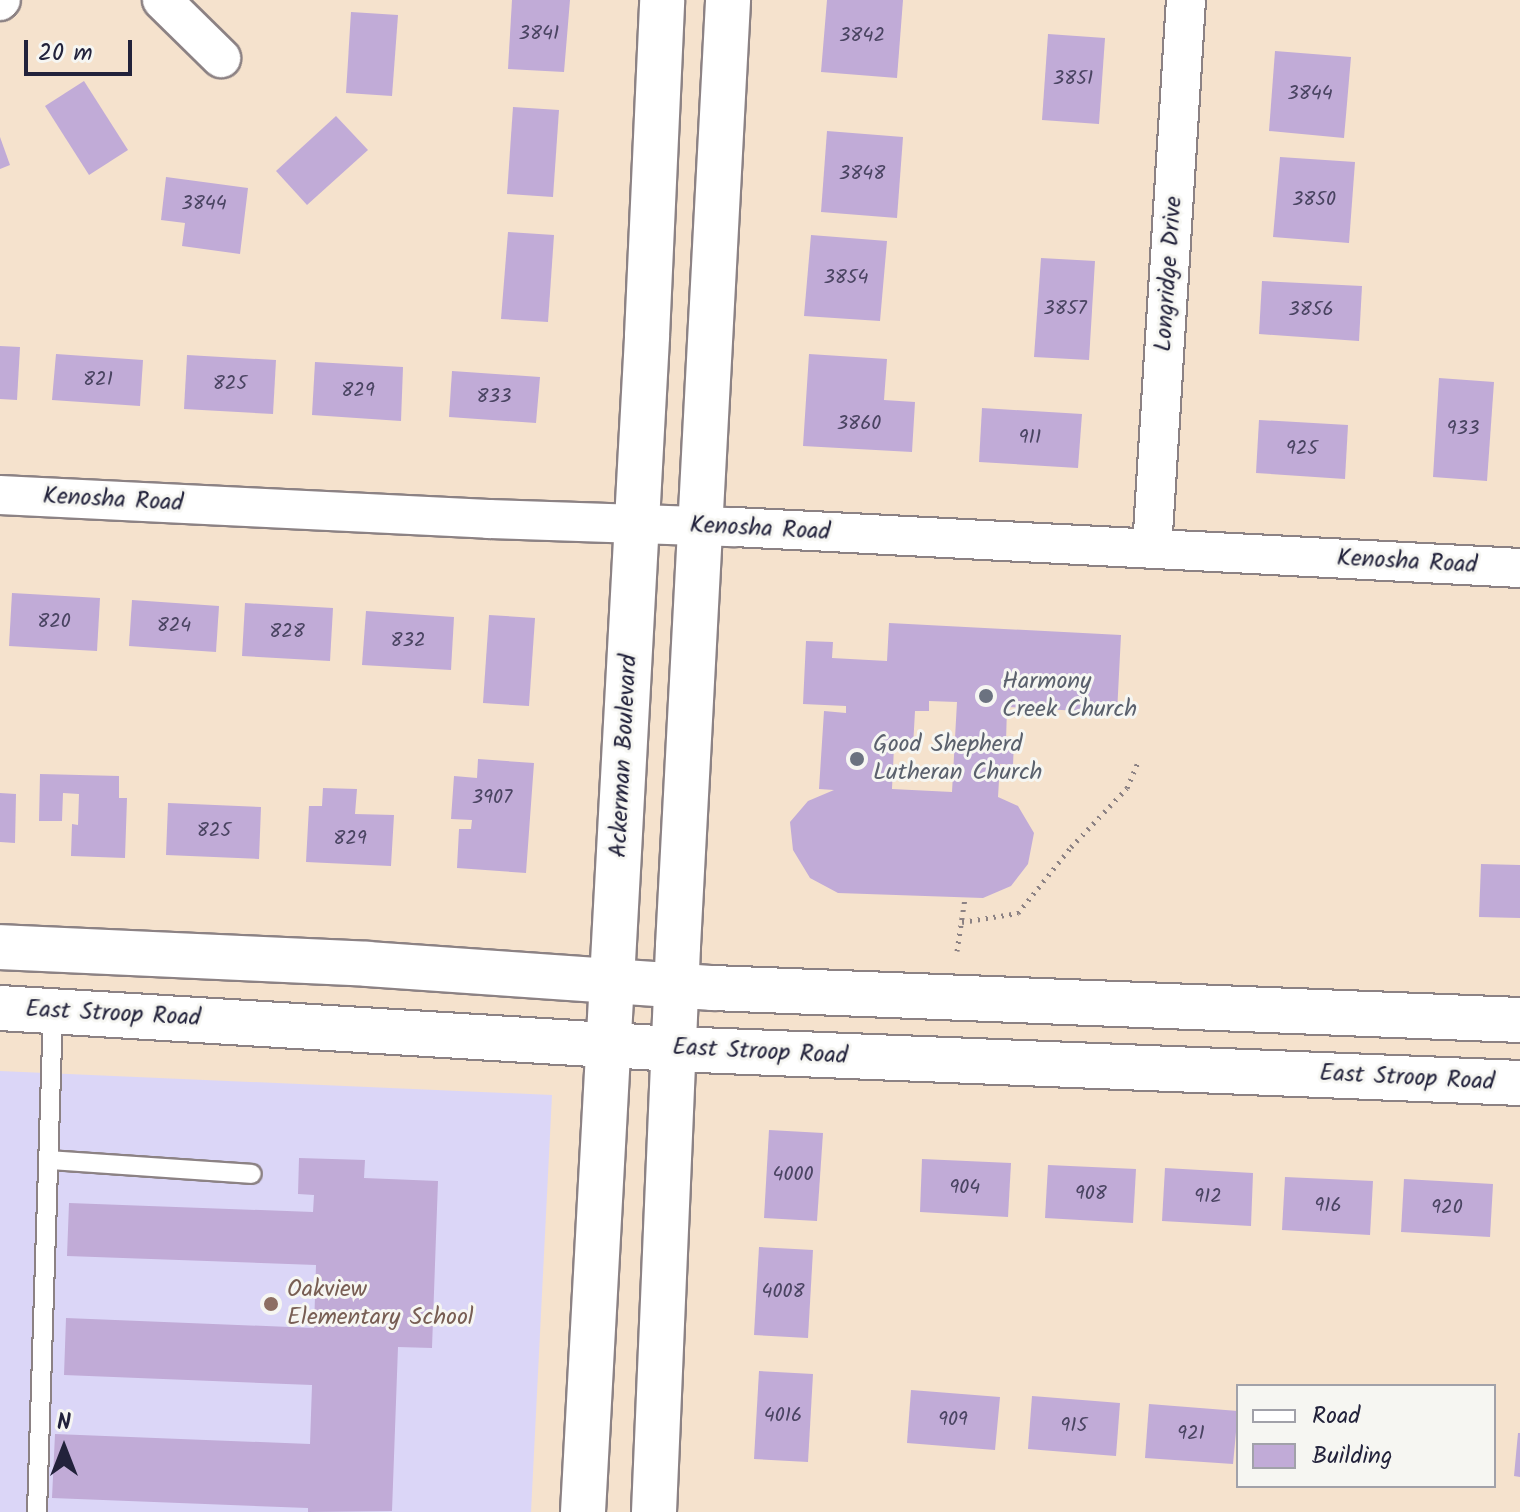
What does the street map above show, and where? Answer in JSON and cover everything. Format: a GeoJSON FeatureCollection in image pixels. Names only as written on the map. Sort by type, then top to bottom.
{"type":"FeatureCollection","features":[{"type":"Feature","properties":{"kind":"main road","name":"Ackerman Boulevard"},"geometry":{"type":"LineString","coordinates":[[583,1512],[662,0]]}},
{"type":"Feature","properties":{"kind":"main road"},"geometry":{"type":"LineString","coordinates":[[654,1512],[676,986],[728,0]]}},
{"type":"Feature","properties":{"kind":"main road"},"geometry":{"type":"LineString","coordinates":[[0,947],[368,964],[676,986],[1520,1020]]}},
{"type":"Feature","properties":{"kind":"main road","name":"East Stroop Road"},"geometry":{"type":"LineString","coordinates":[[0,1008],[674,1049],[1520,1083]]}},
{"type":"Feature","properties":{"kind":"street"},"geometry":{"type":"LineString","coordinates":[[162,0],[221,58]]}},
{"type":"Feature","properties":{"kind":"street","name":"Longridge Drive"},"geometry":{"type":"LineString","coordinates":[[1152,549],[1186,0]]}},
{"type":"Feature","properties":{"kind":"street","name":"Kenosha Road"},"geometry":{"type":"LineString","coordinates":[[0,495],[702,525],[1520,568]]}},
{"type":"Feature","properties":{"kind":"lane"},"geometry":{"type":"LineString","coordinates":[[37,1512],[53,1011]]}},
{"type":"Feature","properties":{"kind":"lane"},"geometry":{"type":"LineString","coordinates":[[49,1160],[252,1174]]}},
{"type":"Feature","properties":{"kind":"path"},"geometry":{"type":"LineString","coordinates":[[962,922],[1018,913],[1071,847],[1127,788],[1138,762]]}},
{"type":"Feature","properties":{"kind":"path"},"geometry":{"type":"LineString","coordinates":[[957,951],[965,898]]}},
{"type":"Feature","properties":{"kind":"shaded area","name":"Oakview Elementary School"},"geometry":{"type":"Polygon","coordinates":[[[0,1071],[552,1095],[531,1512],[0,1512],[0,1071]]]}},
{"type":"Feature","properties":{"kind":"building"},"geometry":{"type":"Polygon","coordinates":[[[512,0],[570,0],[564,72],[508,69],[512,0]]]}},
{"type":"Feature","properties":{"kind":"building"},"geometry":{"type":"Polygon","coordinates":[[[827,0],[903,0],[897,78],[821,72],[827,0]]]}},
{"type":"Feature","properties":{"kind":"building"},"geometry":{"type":"Polygon","coordinates":[[[351,12],[398,15],[392,96],[346,93],[351,12]]]}},
{"type":"Feature","properties":{"kind":"building"},"geometry":{"type":"Polygon","coordinates":[[[1048,34],[1105,38],[1099,124],[1042,120],[1048,34]]]}},
{"type":"Feature","properties":{"kind":"building"},"geometry":{"type":"Polygon","coordinates":[[[1275,51],[1351,57],[1344,138],[1269,131],[1275,51]]]}},
{"type":"Feature","properties":{"kind":"building"},"geometry":{"type":"Polygon","coordinates":[[[84,81],[128,150],[89,175],[45,106],[84,81]]]}},
{"type":"Feature","properties":{"kind":"building"},"geometry":{"type":"Polygon","coordinates":[[[513,107],[559,110],[553,197],[507,194],[513,107]]]}},
{"type":"Feature","properties":{"kind":"building"},"geometry":{"type":"Polygon","coordinates":[[[336,116],[368,150],[307,205],[276,171],[336,116]]]}},
{"type":"Feature","properties":{"kind":"building"},"geometry":{"type":"Polygon","coordinates":[[[827,131],[903,137],[897,218],[821,212],[827,131]]]}},
{"type":"Feature","properties":{"kind":"building"},"geometry":{"type":"Polygon","coordinates":[[[0,137],[10,165],[0,169],[0,137]]]}},
{"type":"Feature","properties":{"kind":"building"},"geometry":{"type":"Polygon","coordinates":[[[1280,157],[1355,162],[1349,243],[1273,237],[1280,157]]]}},
{"type":"Feature","properties":{"kind":"building"},"geometry":{"type":"Polygon","coordinates":[[[166,177],[248,188],[240,254],[182,246],[185,223],[161,220],[166,177]]]}},
{"type":"Feature","properties":{"kind":"building"},"geometry":{"type":"Polygon","coordinates":[[[508,232],[554,235],[548,322],[501,319],[508,232]]]}},
{"type":"Feature","properties":{"kind":"building"},"geometry":{"type":"Polygon","coordinates":[[[811,235],[887,241],[880,321],[804,316],[811,235]]]}},
{"type":"Feature","properties":{"kind":"building"},"geometry":{"type":"Polygon","coordinates":[[[1041,258],[1095,261],[1089,360],[1034,357],[1041,258]]]}},
{"type":"Feature","properties":{"kind":"building"},"geometry":{"type":"Polygon","coordinates":[[[1262,281],[1362,286],[1359,341],[1259,334],[1262,281]]]}},
{"type":"Feature","properties":{"kind":"building"},"geometry":{"type":"Polygon","coordinates":[[[0,346],[20,347],[17,400],[0,399],[0,346]]]}},
{"type":"Feature","properties":{"kind":"building"},"geometry":{"type":"Polygon","coordinates":[[[56,354],[143,360],[140,406],[52,400],[56,354]]]}},
{"type":"Feature","properties":{"kind":"building"},"geometry":{"type":"Polygon","coordinates":[[[809,354],[887,359],[884,400],[915,402],[912,452],[803,446],[809,354]]]}},
{"type":"Feature","properties":{"kind":"building"},"geometry":{"type":"Polygon","coordinates":[[[187,355],[276,360],[273,414],[184,409],[187,355]]]}},
{"type":"Feature","properties":{"kind":"building"},"geometry":{"type":"Polygon","coordinates":[[[315,362],[403,367],[401,421],[312,415],[315,362]]]}},
{"type":"Feature","properties":{"kind":"building"},"geometry":{"type":"Polygon","coordinates":[[[452,371],[540,377],[536,423],[449,417],[452,371]]]}},
{"type":"Feature","properties":{"kind":"building"},"geometry":{"type":"Polygon","coordinates":[[[1439,378],[1494,382],[1487,481],[1433,477],[1439,378]]]}},
{"type":"Feature","properties":{"kind":"building"},"geometry":{"type":"Polygon","coordinates":[[[982,408],[1082,414],[1078,468],[979,462],[982,408]]]}},
{"type":"Feature","properties":{"kind":"building"},"geometry":{"type":"Polygon","coordinates":[[[1259,420],[1348,425],[1345,479],[1256,473],[1259,420]]]}},
{"type":"Feature","properties":{"kind":"building"},"geometry":{"type":"Polygon","coordinates":[[[12,593],[100,598],[97,651],[9,646],[12,593]]]}},
{"type":"Feature","properties":{"kind":"building"},"geometry":{"type":"Polygon","coordinates":[[[132,600],[219,606],[216,652],[129,646],[132,600]]]}},
{"type":"Feature","properties":{"kind":"building"},"geometry":{"type":"Polygon","coordinates":[[[245,603],[333,608],[330,661],[242,656],[245,603]]]}},
{"type":"Feature","properties":{"kind":"building"},"geometry":{"type":"Polygon","coordinates":[[[366,611],[454,617],[451,670],[362,665],[366,611]]]}},
{"type":"Feature","properties":{"kind":"building"},"geometry":{"type":"Polygon","coordinates":[[[489,615],[535,618],[529,706],[483,703],[489,615]]]}},
{"type":"Feature","properties":{"kind":"building","name":"Good Shepherd Lutheran Church"},"geometry":{"type":"Polygon","coordinates":[[[889,623],[1121,635],[1117,713],[1007,707],[1006,742],[1014,742],[1013,765],[1000,764],[998,797],[1018,806],[1034,833],[1028,864],[1011,886],[983,898],[838,893],[810,878],[793,850],[790,822],[808,801],[834,790],[819,789],[824,711],[846,713],[846,706],[803,704],[806,641],[833,642],[832,658],[887,661],[889,623]],[[929,701],[929,711],[915,711],[913,747],[894,747],[892,789],[952,792],[957,702],[929,701]]]}},
{"type":"Feature","properties":{"kind":"building"},"geometry":{"type":"Polygon","coordinates":[[[478,759],[534,763],[526,873],[457,868],[459,829],[471,829],[472,820],[451,819],[454,776],[477,778],[478,759]]]}},
{"type":"Feature","properties":{"kind":"building"},"geometry":{"type":"Polygon","coordinates":[[[40,774],[119,776],[119,798],[127,798],[125,858],[71,856],[72,824],[78,825],[79,794],[63,793],[62,821],[39,821],[40,774]]]}},
{"type":"Feature","properties":{"kind":"building"},"geometry":{"type":"Polygon","coordinates":[[[323,788],[357,789],[355,814],[394,815],[391,866],[306,862],[309,806],[322,806],[323,788]]]}},
{"type":"Feature","properties":{"kind":"building"},"geometry":{"type":"Polygon","coordinates":[[[0,793],[16,794],[15,843],[0,842],[0,793]]]}},
{"type":"Feature","properties":{"kind":"building"},"geometry":{"type":"Polygon","coordinates":[[[168,803],[261,807],[259,859],[166,855],[168,803]]]}},
{"type":"Feature","properties":{"kind":"building"},"geometry":{"type":"Polygon","coordinates":[[[1481,864],[1520,865],[1520,918],[1479,917],[1481,864]]]}},
{"type":"Feature","properties":{"kind":"building"},"geometry":{"type":"Polygon","coordinates":[[[769,1130],[823,1133],[817,1221],[764,1218],[769,1130]]]}},
{"type":"Feature","properties":{"kind":"building"},"geometry":{"type":"Polygon","coordinates":[[[299,1158],[365,1160],[364,1178],[438,1181],[432,1348],[398,1347],[392,1511],[308,1512],[308,1508],[52,1498],[55,1434],[310,1444],[312,1385],[64,1375],[66,1318],[314,1328],[316,1265],[67,1256],[69,1203],[313,1212],[314,1195],[298,1194],[299,1158]]]}},
{"type":"Feature","properties":{"kind":"building"},"geometry":{"type":"Polygon","coordinates":[[[922,1159],[1011,1163],[1008,1217],[920,1212],[922,1159]]]}},
{"type":"Feature","properties":{"kind":"building"},"geometry":{"type":"Polygon","coordinates":[[[1048,1165],[1136,1169],[1133,1223],[1045,1218],[1048,1165]]]}},
{"type":"Feature","properties":{"kind":"building"},"geometry":{"type":"Polygon","coordinates":[[[1165,1168],[1253,1173],[1251,1226],[1162,1221],[1165,1168]]]}},
{"type":"Feature","properties":{"kind":"building"},"geometry":{"type":"Polygon","coordinates":[[[1285,1177],[1373,1181],[1370,1235],[1282,1230],[1285,1177]]]}},
{"type":"Feature","properties":{"kind":"building"},"geometry":{"type":"Polygon","coordinates":[[[1404,1179],[1493,1184],[1490,1237],[1401,1232],[1404,1179]]]}},
{"type":"Feature","properties":{"kind":"building"},"geometry":{"type":"Polygon","coordinates":[[[759,1247],[813,1250],[808,1338],[754,1335],[759,1247]]]}},
{"type":"Feature","properties":{"kind":"building"},"geometry":{"type":"Polygon","coordinates":[[[759,1371],[813,1374],[808,1462],[754,1459],[759,1371]]]}},
{"type":"Feature","properties":{"kind":"building"},"geometry":{"type":"Polygon","coordinates":[[[911,1390],[1000,1397],[995,1450],[907,1443],[911,1390]]]}},
{"type":"Feature","properties":{"kind":"building"},"geometry":{"type":"Polygon","coordinates":[[[1032,1396],[1120,1403],[1116,1456],[1028,1449],[1032,1396]]]}},
{"type":"Feature","properties":{"kind":"building"},"geometry":{"type":"Polygon","coordinates":[[[1149,1404],[1236,1411],[1233,1464],[1145,1458],[1149,1404]]]}},
{"type":"Feature","properties":{"kind":"building"},"geometry":{"type":"Polygon","coordinates":[[[1520,1433],[1520,1477],[1514,1476],[1520,1433]]]}},
{"type":"Feature","properties":{"kind":"place","name":"Harmony Creek Church"},"geometry":{"type":"Point","coordinates":[986,696]}},
{"type":"Feature","properties":{"kind":"place","name":"Good Shepherd Lutheran Church"},"geometry":{"type":"Point","coordinates":[857,759]}},
{"type":"Feature","properties":{"kind":"place","name":"Oakview Elementary School"},"geometry":{"type":"Point","coordinates":[271,1304]}}]}
